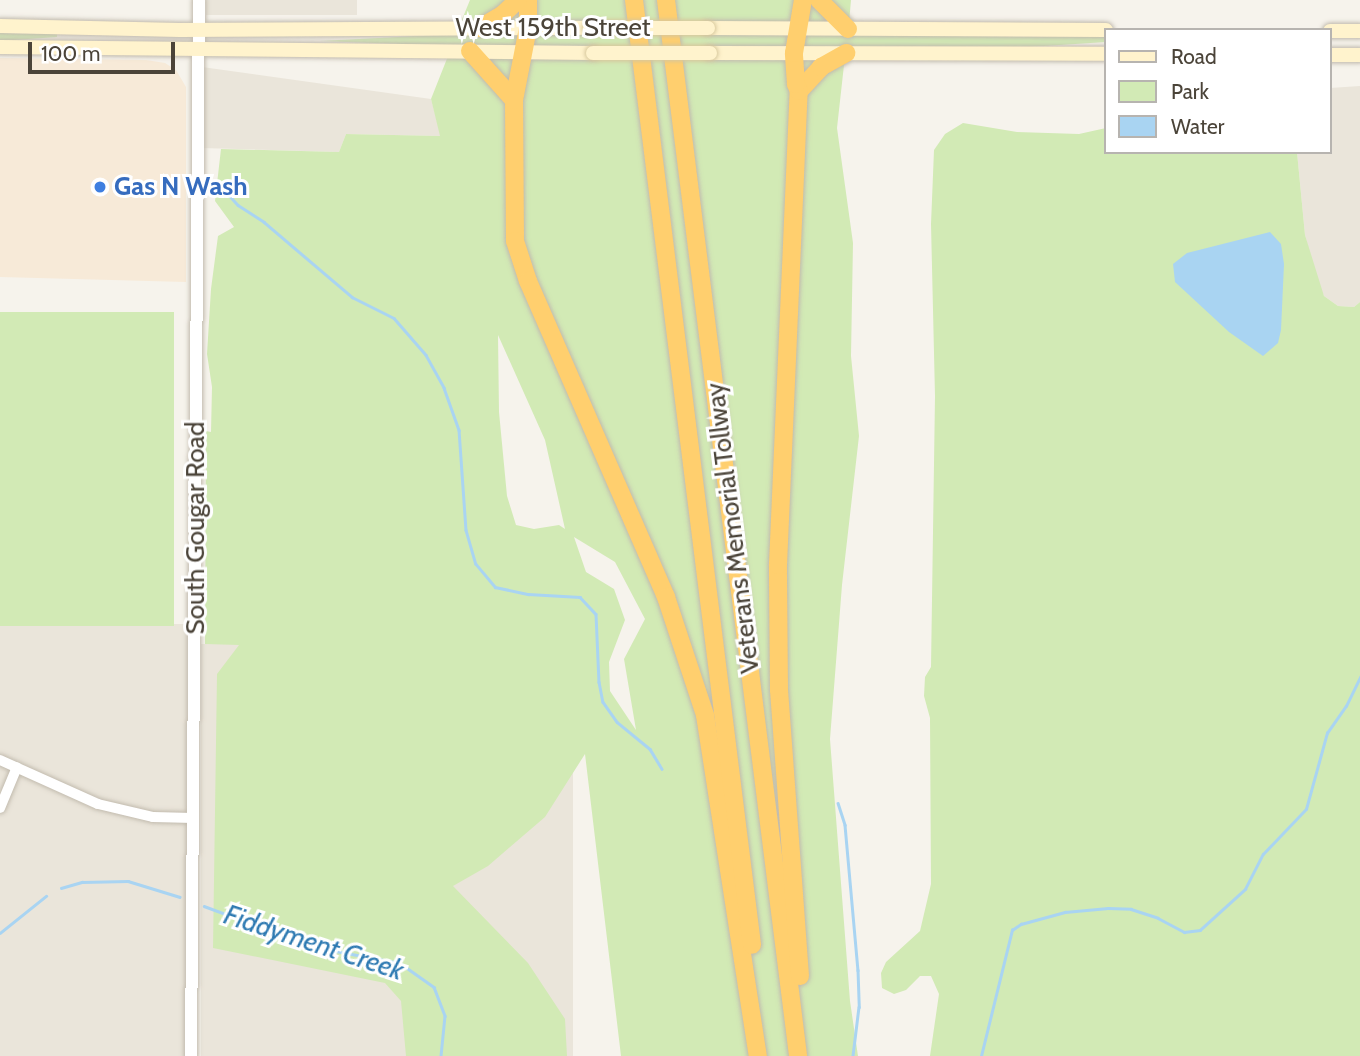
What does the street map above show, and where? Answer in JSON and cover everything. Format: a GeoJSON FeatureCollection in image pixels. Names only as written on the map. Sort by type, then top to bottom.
{"type":"FeatureCollection","features":[{"type":"Feature","properties":{"kind":"highway"},"geometry":{"type":"LineString","coordinates":[[480,28],[502,15],[519,0]]}},
{"type":"Feature","properties":{"kind":"highway"},"geometry":{"type":"LineString","coordinates":[[528,0],[527,28],[514,100],[515,241],[534,293],[666,597],[705,715],[758,1056]]}},
{"type":"Feature","properties":{"kind":"highway","name":"Veterans Memorial Tollway"},"geometry":{"type":"LineString","coordinates":[[634,0],[765,1056]]}},
{"type":"Feature","properties":{"kind":"highway","name":"Veterans Memorial Tollway"},"geometry":{"type":"LineString","coordinates":[[666,0],[798,1056]]}},
{"type":"Feature","properties":{"kind":"highway"},"geometry":{"type":"LineString","coordinates":[[795,1032],[801,988],[779,690],[778,565],[799,91],[794,53],[803,0]]}},
{"type":"Feature","properties":{"kind":"highway"},"geometry":{"type":"LineString","coordinates":[[819,0],[848,29]]}},
{"type":"Feature","properties":{"kind":"highway"},"geometry":{"type":"LineString","coordinates":[[470,51],[514,100]]}},
{"type":"Feature","properties":{"kind":"highway"},"geometry":{"type":"LineString","coordinates":[[799,91],[821,67],[846,53]]}},
{"type":"Feature","properties":{"kind":"main road","name":"West 159th Street"},"geometry":{"type":"LineString","coordinates":[[0,26],[199,30],[1104,30]]}},
{"type":"Feature","properties":{"kind":"main road"},"geometry":{"type":"LineString","coordinates":[[1332,31],[1360,31]]}},
{"type":"Feature","properties":{"kind":"main road","name":"West 159th Street"},"geometry":{"type":"LineString","coordinates":[[0,47],[1104,54]]}},
{"type":"Feature","properties":{"kind":"main road"},"geometry":{"type":"LineString","coordinates":[[1332,55],[1360,54]]}},
{"type":"Feature","properties":{"kind":"street","name":"South Gougar Road"},"geometry":{"type":"LineString","coordinates":[[191,1056],[199,0]]}},
{"type":"Feature","properties":{"kind":"street"},"geometry":{"type":"LineString","coordinates":[[0,760],[98,804],[153,817],[193,818]]}},
{"type":"Feature","properties":{"kind":"street"},"geometry":{"type":"LineString","coordinates":[[0,808],[17,767]]}},
{"type":"Feature","properties":{"kind":"shaded area"},"geometry":{"type":"Polygon","coordinates":[[[206,0],[357,0],[357,15],[206,15],[206,0]]]}},
{"type":"Feature","properties":{"kind":"shaded area","name":"Gas N Wash"},"geometry":{"type":"Polygon","coordinates":[[[0,58],[146,60],[165,63],[176,70],[186,87],[186,282],[0,277],[0,58]]]}},
{"type":"Feature","properties":{"kind":"shaded area"},"geometry":{"type":"Polygon","coordinates":[[[202,67],[431,99],[441,136],[346,134],[339,152],[201,148],[202,67]]]}},
{"type":"Feature","properties":{"kind":"shaded area"},"geometry":{"type":"Polygon","coordinates":[[[1360,86],[1360,302],[1354,307],[1338,306],[1324,296],[1316,278],[1305,235],[1297,154],[1332,154],[1332,88],[1360,86]]]}},
{"type":"Feature","properties":{"kind":"shaded area"},"geometry":{"type":"Polygon","coordinates":[[[0,624],[188,624],[188,1056],[0,1056],[0,624]]]}},
{"type":"Feature","properties":{"kind":"shaded area"},"geometry":{"type":"Polygon","coordinates":[[[201,644],[573,644],[573,1056],[201,1056],[201,644]]]}},
{"type":"Feature","properties":{"kind":"green space"},"geometry":{"type":"Polygon","coordinates":[[[470,0],[851,0],[848,35],[1104,37],[1104,42],[1029,47],[846,47],[837,128],[853,243],[851,356],[859,436],[842,585],[830,739],[850,1001],[858,1056],[621,1056],[585,754],[545,817],[488,866],[453,886],[528,963],[565,1019],[567,1056],[406,1056],[401,1001],[385,983],[213,948],[217,674],[239,645],[205,644],[206,431],[211,432],[212,387],[207,354],[211,289],[218,236],[234,227],[215,201],[221,149],[339,152],[346,134],[440,136],[431,99],[452,46],[320,41],[456,34],[470,0]],[[498,335],[499,412],[507,496],[516,525],[534,529],[559,525],[565,529],[545,440],[498,335]],[[574,537],[586,572],[614,589],[625,620],[609,662],[610,691],[636,730],[624,659],[645,619],[615,562],[574,537]]]}},
{"type":"Feature","properties":{"kind":"green space"},"geometry":{"type":"Polygon","coordinates":[[[0,33],[57,34],[57,37],[0,41],[0,33]]]}},
{"type":"Feature","properties":{"kind":"green space"},"geometry":{"type":"Polygon","coordinates":[[[963,123],[1017,132],[1079,134],[1104,128],[1104,154],[1297,154],[1305,235],[1324,296],[1338,306],[1354,307],[1360,302],[1360,1056],[930,1056],[939,994],[931,976],[920,976],[906,990],[894,994],[882,988],[881,973],[886,962],[920,931],[931,884],[930,718],[924,696],[925,677],[931,667],[935,396],[931,224],[934,150],[945,134],[963,123]]]}},
{"type":"Feature","properties":{"kind":"green space"},"geometry":{"type":"Polygon","coordinates":[[[0,312],[174,312],[174,626],[0,626],[0,312]]]}},
{"type":"Feature","properties":{"kind":"water"},"geometry":{"type":"Polygon","coordinates":[[[1270,232],[1281,244],[1284,264],[1281,330],[1278,343],[1263,356],[1229,332],[1175,282],[1173,264],[1187,253],[1270,232]]]}},
{"type":"Feature","properties":{"kind":"waterway"},"geometry":{"type":"LineString","coordinates":[[219,184],[238,205],[264,222],[352,297],[394,318],[426,355],[444,388],[459,430],[466,530],[476,564],[495,587],[528,594],[580,597],[596,614],[599,682],[603,702],[617,722],[650,749],[662,769]]}},
{"type":"Feature","properties":{"kind":"waterway","name":"Fiddyment Creek"},"geometry":{"type":"LineString","coordinates":[[981,1056],[1012,930],[1021,924],[1065,912],[1108,908],[1131,909],[1158,918],[1184,932],[1200,930],[1245,889],[1263,854],[1306,809],[1327,733],[1346,706],[1360,677]]}},
{"type":"Feature","properties":{"kind":"waterway"},"geometry":{"type":"LineString","coordinates":[[838,803],[845,825],[858,970],[859,1007],[853,1056]]}},
{"type":"Feature","properties":{"kind":"waterway","name":"Fiddyment Creek"},"geometry":{"type":"LineString","coordinates":[[61,888],[82,882],[128,881],[180,897]]}},
{"type":"Feature","properties":{"kind":"waterway","name":"Fiddyment Creek"},"geometry":{"type":"LineString","coordinates":[[0,933],[46,896]]}},
{"type":"Feature","properties":{"kind":"waterway","name":"Fiddyment Creek"},"geometry":{"type":"LineString","coordinates":[[204,906],[314,947],[400,963],[434,987],[445,1016],[441,1056]]}},
{"type":"Feature","properties":{"kind":"place","name":"Gas N Wash"},"geometry":{"type":"Point","coordinates":[100,187]}}]}
